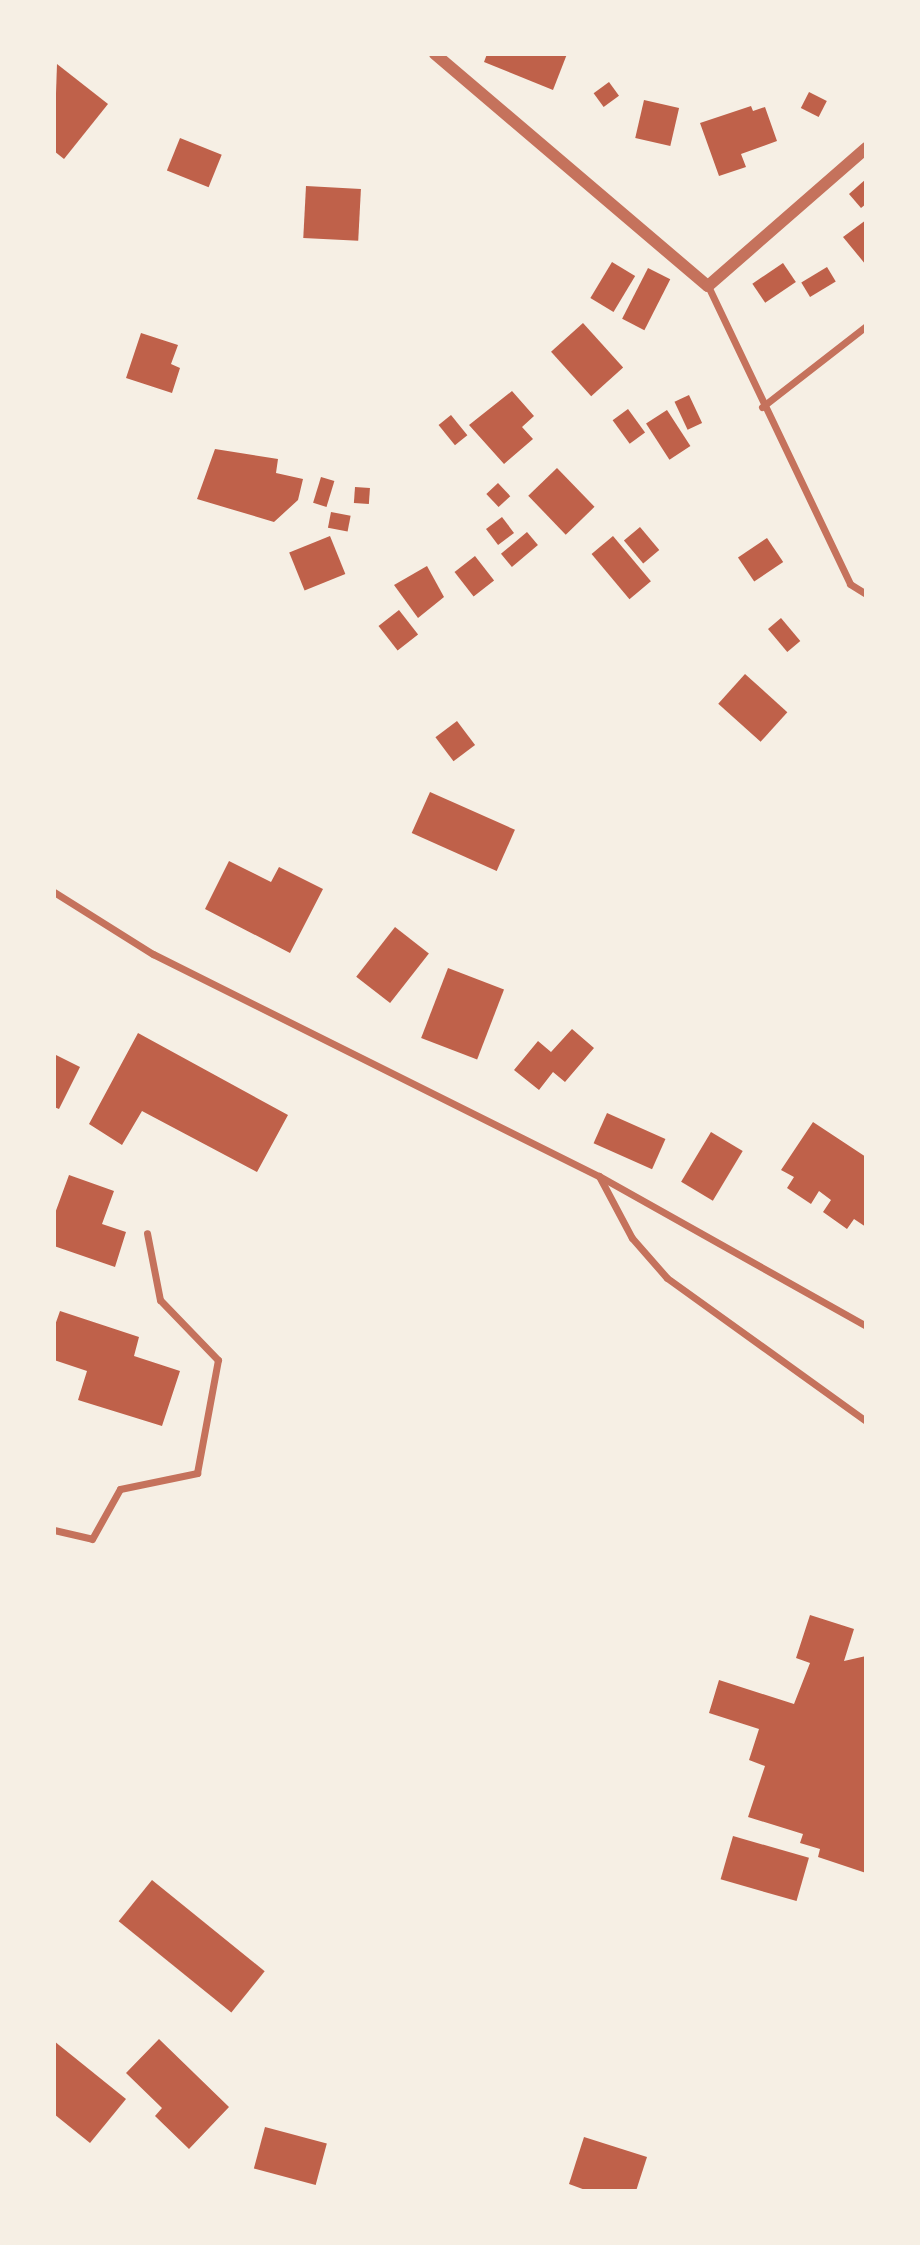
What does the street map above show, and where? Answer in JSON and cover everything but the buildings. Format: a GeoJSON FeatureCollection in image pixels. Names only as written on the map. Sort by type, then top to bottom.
{"type":"FeatureCollection","features":[{"type":"Feature","properties":{"kind":"street"},"geometry":{"type":"LineString","coordinates":[[435,54],[708,286],[762,407],[850,584],[866,594]]}},
{"type":"Feature","properties":{"kind":"street"},"geometry":{"type":"LineString","coordinates":[[708,286],[866,148]]}},
{"type":"Feature","properties":{"kind":"street"},"geometry":{"type":"LineString","coordinates":[[762,407],[866,326]]}},
{"type":"Feature","properties":{"kind":"street"},"geometry":{"type":"LineString","coordinates":[[54,892],[153,954],[599,1175],[866,1326]]}},
{"type":"Feature","properties":{"kind":"street"},"geometry":{"type":"LineString","coordinates":[[599,1175],[632,1238],[667,1278],[866,1422]]}},
{"type":"Feature","properties":{"kind":"street"},"geometry":{"type":"LineString","coordinates":[[54,1530],[92,1539],[120,1489],[197,1473],[218,1360],[160,1300],[147,1233]]}}]}
